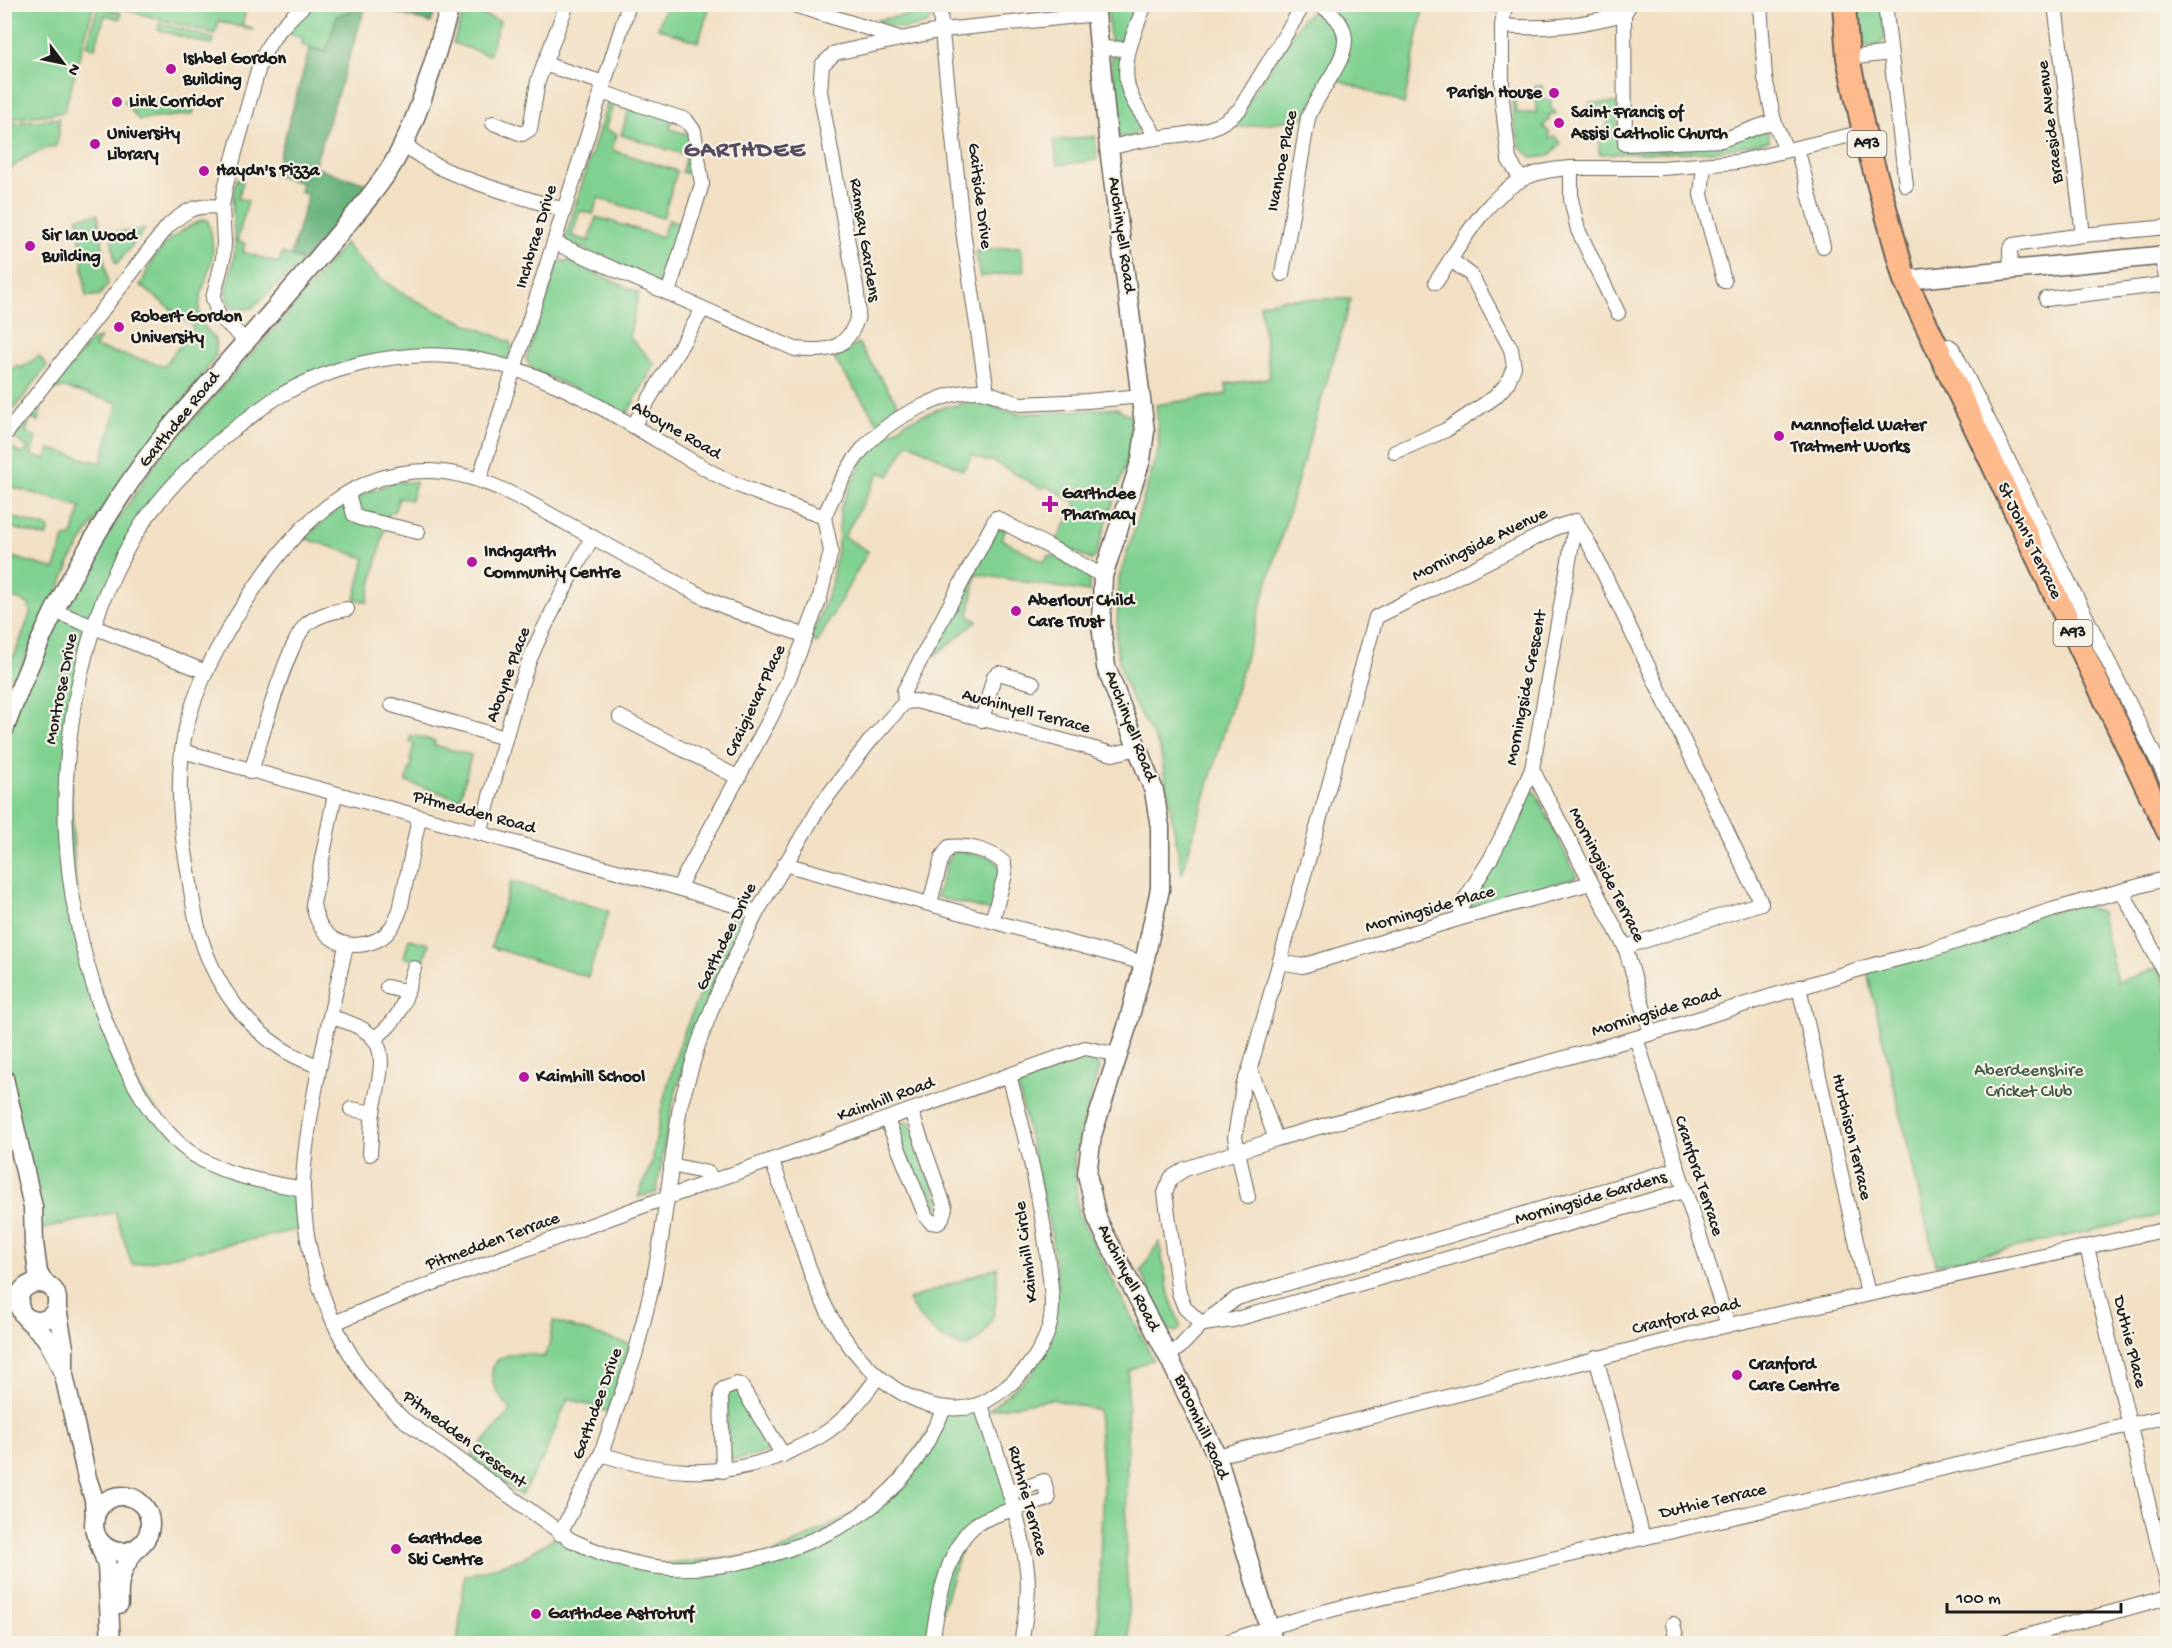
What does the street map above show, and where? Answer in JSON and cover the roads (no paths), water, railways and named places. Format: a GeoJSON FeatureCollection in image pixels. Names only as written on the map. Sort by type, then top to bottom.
{"type":"FeatureCollection","features":[{"type":"Feature","properties":{"kind":"main road","name":"A93"},"geometry":{"type":"LineString","coordinates":[[1844,4],[1848,58],[1864,132],[1905,280]]}},
{"type":"Feature","properties":{"kind":"main road","name":"St John's Terrace"},"geometry":{"type":"LineString","coordinates":[[1905,280],[1936,350],[2166,826]]}},
{"type":"Feature","properties":{"kind":"street"},"geometry":{"type":"LineString","coordinates":[[246,341],[219,316],[213,298],[223,259],[222,207],[260,63],[277,32],[305,4]]}},
{"type":"Feature","properties":{"kind":"street","name":"Garthdee Road"},"geometry":{"type":"LineString","coordinates":[[4,730],[54,611],[84,554],[132,480],[159,442],[361,207],[392,165],[412,129],[451,4]]}},
{"type":"Feature","properties":{"kind":"street"},"geometry":{"type":"LineString","coordinates":[[493,123],[522,134],[530,129],[538,81],[567,4]]}},
{"type":"Feature","properties":{"kind":"street","name":"Inchbrae Drive"},"geometry":{"type":"LineString","coordinates":[[479,480],[629,4]]}},
{"type":"Feature","properties":{"kind":"street"},"geometry":{"type":"LineString","coordinates":[[791,4],[820,9],[901,38]]}},
{"type":"Feature","properties":{"kind":"street","name":"Gaitside Drive"},"geometry":{"type":"LineString","coordinates":[[939,4],[962,224],[987,392]]}},
{"type":"Feature","properties":{"kind":"street"},"geometry":{"type":"LineString","coordinates":[[1145,4],[1128,49],[1126,74],[1132,100],[1152,129],[1155,138]]}},
{"type":"Feature","properties":{"kind":"street"},"geometry":{"type":"LineString","coordinates":[[1109,148],[1155,138],[1201,133],[1230,118],[1240,109],[1305,4]]}},
{"type":"Feature","properties":{"kind":"street","name":"Ivanhoe Place"},"geometry":{"type":"LineString","coordinates":[[1282,274],[1308,118],[1313,104],[1346,48],[1346,33],[1339,20],[1318,4]]}},
{"type":"Feature","properties":{"kind":"street"},"geometry":{"type":"LineString","coordinates":[[1506,4],[1502,26],[1502,99],[1509,160],[1521,179]]}},
{"type":"Feature","properties":{"kind":"street"},"geometry":{"type":"LineString","coordinates":[[1760,4],[1766,78],[1774,121],[1792,149],[1822,246]]}},
{"type":"Feature","properties":{"kind":"street"},"geometry":{"type":"LineString","coordinates":[[1885,4],[1906,184]]}},
{"type":"Feature","properties":{"kind":"street","name":"Braeside Avenue"},"geometry":{"type":"LineString","coordinates":[[2055,4],[2083,235]]}},
{"type":"Feature","properties":{"kind":"street","name":"Ramsay Gardens"},"geometry":{"type":"LineString","coordinates":[[555,243],[795,349],[819,352],[837,346],[845,340],[858,318],[856,286],[820,90],[822,65],[836,53],[901,38],[1095,9]]}},
{"type":"Feature","properties":{"kind":"street","name":"Auchinyell Road"},"geometry":{"type":"LineString","coordinates":[[1095,9],[1109,148],[1142,396],[1145,445],[1102,576],[1101,624],[1106,667],[1155,791],[1160,827],[1160,889],[1144,963],[1119,1055],[1092,1135],[1088,1174],[1102,1231],[1168,1356]]}},
{"type":"Feature","properties":{"kind":"street"},"geometry":{"type":"LineString","coordinates":[[1502,26],[1565,27],[1627,9],[1625,144],[1722,140],[1774,121]]}},
{"type":"Feature","properties":{"kind":"street"},"geometry":{"type":"LineString","coordinates":[[1100,48],[1128,49]]}},
{"type":"Feature","properties":{"kind":"street"},"geometry":{"type":"LineString","coordinates":[[1848,58],[1890,54]]}},
{"type":"Feature","properties":{"kind":"street"},"geometry":{"type":"LineString","coordinates":[[544,64],[686,120],[694,131],[702,184],[668,292]]}},
{"type":"Feature","properties":{"kind":"street"},"geometry":{"type":"LineString","coordinates":[[1436,282],[1485,208],[1521,179],[1556,169],[1737,162],[1864,132]]}},
{"type":"Feature","properties":{"kind":"street"},"geometry":{"type":"LineString","coordinates":[[404,143],[412,151],[452,173],[564,210]]}},
{"type":"Feature","properties":{"kind":"street"},"geometry":{"type":"LineString","coordinates":[[1704,165],[1701,195],[1724,281]]}},
{"type":"Feature","properties":{"kind":"street"},"geometry":{"type":"LineString","coordinates":[[1570,168],[1571,199],[1578,230],[1618,314]]}},
{"type":"Feature","properties":{"kind":"street"},"geometry":{"type":"LineString","coordinates":[[4,436],[168,226],[182,214],[196,207],[222,207]]}},
{"type":"Feature","properties":{"kind":"street"},"geometry":{"type":"LineString","coordinates":[[2011,271],[2010,249],[2013,245],[2083,235],[2168,227]]}},
{"type":"Feature","properties":{"kind":"street"},"geometry":{"type":"LineString","coordinates":[[1805,234],[1819,231]]}},
{"type":"Feature","properties":{"kind":"street"},"geometry":{"type":"LineString","coordinates":[[1905,280],[2164,256],[2167,285],[2046,299]]}},
{"type":"Feature","properties":{"kind":"street"},"geometry":{"type":"LineString","coordinates":[[1395,452],[1446,430],[1495,397],[1507,384],[1514,367],[1511,349],[1471,275],[1451,260]]}},
{"type":"Feature","properties":{"kind":"street"},"geometry":{"type":"LineString","coordinates":[[633,426],[703,309]]}},
{"type":"Feature","properties":{"kind":"street","name":"St John's Terrace"},"geometry":{"type":"LineString","coordinates":[[1936,350],[1948,346],[1953,349],[2168,782]]}},
{"type":"Feature","properties":{"kind":"street","name":"Montrose Drive"},"geometry":{"type":"LineString","coordinates":[[303,1189],[261,1182],[231,1172],[211,1164],[179,1143],[156,1117],[138,1088],[105,1021],[78,929],[69,879],[65,823],[68,742],[77,690],[93,626],[125,552],[151,512],[209,450],[275,398],[334,371],[404,356],[470,358],[513,369]]}},
{"type":"Feature","properties":{"kind":"street","name":"Aboyne Road"},"geometry":{"type":"LineString","coordinates":[[513,369],[563,389],[633,426],[717,475],[824,518]]}},
{"type":"Feature","properties":{"kind":"street"},"geometry":{"type":"LineString","coordinates":[[824,518],[847,469],[863,447],[880,430],[895,420],[945,396],[977,391],[987,392],[1012,403],[1021,404],[1142,396]]}},
{"type":"Feature","properties":{"kind":"street"},"geometry":{"type":"LineString","coordinates":[[319,1066],[280,1047],[253,1026],[239,1011],[223,987],[201,936],[181,818],[182,752],[191,712],[206,672],[226,633],[276,555],[320,512],[348,492],[381,477],[427,471],[448,472],[479,480],[710,600],[806,636]]}},
{"type":"Feature","properties":{"kind":"street"},"geometry":{"type":"LineString","coordinates":[[348,492],[354,515],[359,518],[418,532]]}},
{"type":"Feature","properties":{"kind":"street","name":"Craigievar Place"},"geometry":{"type":"LineString","coordinates":[[678,888],[771,717],[806,636],[819,601],[831,551],[824,518]]}},
{"type":"Feature","properties":{"kind":"street","name":"Garthdee Drive"},"geometry":{"type":"LineString","coordinates":[[560,1534],[601,1454],[635,1355],[653,1283],[680,1106],[698,1045],[719,990],[757,912],[784,864],[820,806],[870,741],[905,702],[904,691],[996,518],[1102,576]]}},
{"type":"Feature","properties":{"kind":"street","name":"Morningside Crescent"},"geometry":{"type":"LineString","coordinates":[[1461,918],[1461,906],[1506,828],[1532,770],[1576,521]]}},
{"type":"Feature","properties":{"kind":"street","name":"Morningside Avenue"},"geometry":{"type":"LineString","coordinates":[[1248,1197],[1235,1137],[1243,1086],[1280,963],[1376,617],[1557,528],[1576,521],[1594,553],[1761,903],[1625,948]]}},
{"type":"Feature","properties":{"kind":"street","name":"Aboyne Place"},"geometry":{"type":"LineString","coordinates":[[480,833],[505,738],[529,663],[542,631],[592,537]]}},
{"type":"Feature","properties":{"kind":"street"},"geometry":{"type":"LineString","coordinates":[[251,772],[268,714],[288,662],[306,625],[323,614],[347,609]]}},
{"type":"Feature","properties":{"kind":"street"},"geometry":{"type":"LineString","coordinates":[[54,611],[206,672]]}},
{"type":"Feature","properties":{"kind":"street"},"geometry":{"type":"LineString","coordinates":[[982,720],[994,676],[999,673],[1033,683]]}},
{"type":"Feature","properties":{"kind":"street","name":"Auchinyell Terrace"},"geometry":{"type":"LineString","coordinates":[[905,702],[916,701],[1113,754],[1138,748]]}},
{"type":"Feature","properties":{"kind":"street"},"geometry":{"type":"LineString","coordinates":[[392,705],[505,738]]}},
{"type":"Feature","properties":{"kind":"street"},"geometry":{"type":"LineString","coordinates":[[620,717],[738,778]]}},
{"type":"Feature","properties":{"kind":"street","name":"Pitmedden Road"},"geometry":{"type":"LineString","coordinates":[[182,752],[678,888],[757,912]]}},
{"type":"Feature","properties":{"kind":"street","name":"Morningside Terrace"},"geometry":{"type":"LineString","coordinates":[[1532,770],[1625,948],[1651,1033]]}},
{"type":"Feature","properties":{"kind":"street"},"geometry":{"type":"LineString","coordinates":[[335,794],[313,904],[320,925],[346,946],[371,943],[387,933],[395,922],[400,909],[419,818]]}},
{"type":"Feature","properties":{"kind":"street"},"geometry":{"type":"LineString","coordinates":[[930,903],[942,857],[949,848],[960,846],[994,854],[1004,863],[1005,875],[992,921]]}},
{"type":"Feature","properties":{"kind":"street"},"geometry":{"type":"LineString","coordinates":[[784,864],[1144,963]]}},
{"type":"Feature","properties":{"kind":"street","name":"Morningside Road"},"geometry":{"type":"LineString","coordinates":[[1202,1324],[1185,1308],[1179,1293],[1165,1193],[1171,1178],[1185,1169],[1276,1139],[1636,1038],[1799,987],[1925,951],[2052,910],[2168,878]]}},
{"type":"Feature","properties":{"kind":"street","name":"Morningside Place"},"geometry":{"type":"LineString","coordinates":[[1280,963],[1302,966],[1461,918],[1591,883]]}},
{"type":"Feature","properties":{"kind":"street"},"geometry":{"type":"LineString","coordinates":[[2122,891],[2168,980]]}},
{"type":"Feature","properties":{"kind":"street","name":"Pitmedden Crescent"},"geometry":{"type":"LineString","coordinates":[[346,946],[319,1066],[309,1126],[303,1189],[306,1228],[312,1255],[334,1323],[366,1378],[386,1404],[404,1420],[560,1534],[600,1554],[645,1565],[680,1568],[713,1567],[771,1556],[850,1521],[882,1499],[910,1468],[930,1439],[944,1409]]}},
{"type":"Feature","properties":{"kind":"street"},"geometry":{"type":"LineString","coordinates":[[375,1038],[392,1025],[402,1010],[414,968]]}},
{"type":"Feature","properties":{"kind":"street"},"geometry":{"type":"LineString","coordinates":[[387,987],[407,992]]}},
{"type":"Feature","properties":{"kind":"street","name":"Hutchison Terrace"},"geometry":{"type":"LineString","coordinates":[[1799,987],[1868,1294]]}},
{"type":"Feature","properties":{"kind":"street"},"geometry":{"type":"LineString","coordinates":[[330,1017],[349,1022],[375,1038],[381,1054],[382,1072],[373,1113],[370,1154]]}},
{"type":"Feature","properties":{"kind":"street","name":"Cranford Terrace"},"geometry":{"type":"LineString","coordinates":[[1636,1038],[1683,1191],[1728,1325]]}},
{"type":"Feature","properties":{"kind":"street","name":"Kaimhill Road"},"geometry":{"type":"LineString","coordinates":[[667,1199],[1085,1048],[1119,1055]]}},
{"type":"Feature","properties":{"kind":"street"},"geometry":{"type":"LineString","coordinates":[[1250,1068],[1276,1139]]}},
{"type":"Feature","properties":{"kind":"street","name":"Kaimhill Circle"},"geometry":{"type":"LineString","coordinates":[[772,1161],[820,1297],[849,1344],[878,1377],[919,1402],[944,1409],[981,1405],[1007,1387],[1028,1367],[1042,1347],[1050,1325],[1052,1307],[1047,1249],[1037,1184],[1009,1075]]}},
{"type":"Feature","properties":{"kind":"street"},"geometry":{"type":"LineString","coordinates":[[4,1078],[33,1207],[38,1273],[57,1296],[64,1348],[64,1375]]}},
{"type":"Feature","properties":{"kind":"street"},"geometry":{"type":"LineString","coordinates":[[351,1109],[373,1113]]}},
{"type":"Feature","properties":{"kind":"street"},"geometry":{"type":"LineString","coordinates":[[887,1120],[926,1217],[931,1222],[938,1223],[945,1208],[911,1111]]}},
{"type":"Feature","properties":{"kind":"street"},"geometry":{"type":"LineString","coordinates":[[671,1165],[708,1173],[714,1181]]}},
{"type":"Feature","properties":{"kind":"street","name":"Morningside Gardens"},"geometry":{"type":"LineString","coordinates":[[1202,1324],[1237,1298],[1677,1169]]}},
{"type":"Feature","properties":{"kind":"street","name":"Morningside Gardens"},"geometry":{"type":"LineString","coordinates":[[1202,1324],[1233,1320],[1683,1191]]}},
{"type":"Feature","properties":{"kind":"street","name":"Pitmedden Terrace"},"geometry":{"type":"LineString","coordinates":[[334,1323],[404,1294],[667,1199]]}},
{"type":"Feature","properties":{"kind":"street","name":"Morningside Gardens"},"geometry":{"type":"LineString","coordinates":[[1503,1220],[1510,1241]]}},
{"type":"Feature","properties":{"kind":"street","name":"Cranford Road"},"geometry":{"type":"LineString","coordinates":[[1217,1456],[1728,1325],[2168,1229]]}},
{"type":"Feature","properties":{"kind":"street"},"geometry":{"type":"LineString","coordinates":[[34,1243],[25,1287],[18,1302],[26,1317],[49,1344],[64,1375],[87,1478],[94,1499],[95,1527],[106,1565],[111,1644]]}},
{"type":"Feature","properties":{"kind":"street","name":"Duthie Place"},"geometry":{"type":"LineString","coordinates":[[2087,1247],[2168,1586]]}},
{"type":"Feature","properties":{"kind":"street"},"geometry":{"type":"LineString","coordinates":[[1352,1264],[1358,1285]]}},
{"type":"Feature","properties":{"kind":"street"},"geometry":{"type":"LineString","coordinates":[[25,1287],[33,1283],[45,1284]]}},
{"type":"Feature","properties":{"kind":"street"},"geometry":{"type":"LineString","coordinates":[[26,1317],[44,1321],[57,1308]]}},
{"type":"Feature","properties":{"kind":"street","name":"Broomhill Road"},"geometry":{"type":"LineString","coordinates":[[1202,1324],[1168,1356],[1217,1456],[1271,1635]]}},
{"type":"Feature","properties":{"kind":"street"},"geometry":{"type":"LineString","coordinates":[[1596,1357],[1643,1538]]}},
{"type":"Feature","properties":{"kind":"street"},"geometry":{"type":"LineString","coordinates":[[601,1454],[633,1465],[659,1469],[723,1471],[756,1465],[817,1439],[853,1409],[878,1377]]}},
{"type":"Feature","properties":{"kind":"street"},"geometry":{"type":"LineString","coordinates":[[723,1471],[721,1395],[723,1389],[737,1384],[741,1386],[783,1455]]}},
{"type":"Feature","properties":{"kind":"street","name":"Ruthrie Terrace"},"geometry":{"type":"LineString","coordinates":[[981,1405],[1021,1536],[1027,1572],[1025,1623],[1021,1644]]}},
{"type":"Feature","properties":{"kind":"street","name":"Duthie Terrace"},"geometry":{"type":"LineString","coordinates":[[1221,1644],[1271,1635],[1357,1603],[2168,1416]]}},
{"type":"Feature","properties":{"kind":"street"},"geometry":{"type":"LineString","coordinates":[[83,1455],[100,1481],[120,1497],[137,1501],[148,1515],[148,1532],[123,1567],[119,1581],[118,1597],[123,1644]]}},
{"type":"Feature","properties":{"kind":"street"},"geometry":{"type":"LineString","coordinates":[[932,1644],[950,1562],[957,1547],[974,1525],[985,1519],[1048,1499],[1044,1481],[1009,1493]]}},
{"type":"Feature","properties":{"kind":"street"},"geometry":{"type":"LineString","coordinates":[[95,1527],[104,1503],[120,1497]]}},
{"type":"Feature","properties":{"kind":"street"},"geometry":{"type":"LineString","coordinates":[[95,1527],[107,1548],[124,1552],[139,1546]]}},
{"type":"Feature","properties":{"kind":"street"},"geometry":{"type":"LineString","coordinates":[[1997,1644],[2168,1597]]}},
{"type":"Feature","properties":{"kind":"street"},"geometry":{"type":"LineString","coordinates":[[1673,1624],[1678,1644]]}},
{"type":"Feature","properties":{"kind":"place","name":"Ishbel Gordon Building"},"geometry":{"type":"Point","coordinates":[171,69]}},
{"type":"Feature","properties":{"kind":"place","name":"Parish House"},"geometry":{"type":"Point","coordinates":[1554,93]}},
{"type":"Feature","properties":{"kind":"place","name":"Link Corridor"},"geometry":{"type":"Point","coordinates":[117,102]}},
{"type":"Feature","properties":{"kind":"place","name":"Saint Francis of Assisi Catholic Church"},"geometry":{"type":"Point","coordinates":[1559,123]}},
{"type":"Feature","properties":{"kind":"place","name":"University Library"},"geometry":{"type":"Point","coordinates":[95,144]}},
{"type":"Feature","properties":{"kind":"place","name":"Haydn's Pizza"},"geometry":{"type":"Point","coordinates":[204,171]}},
{"type":"Feature","properties":{"kind":"place","name":"Sir Ian Wood Building"},"geometry":{"type":"Point","coordinates":[30,246]}},
{"type":"Feature","properties":{"kind":"place","name":"Robert Gordon University"},"geometry":{"type":"Point","coordinates":[119,327]}},
{"type":"Feature","properties":{"kind":"place","name":"Mannofield Water Tratment Works"},"geometry":{"type":"Point","coordinates":[1779,436]}},
{"type":"Feature","properties":{"kind":"place","name":"Garthdee Pharmacy"},"geometry":{"type":"Point","coordinates":[1050,504]}},
{"type":"Feature","properties":{"kind":"place","name":"Inchgarth Community Centre"},"geometry":{"type":"Point","coordinates":[472,562]}},
{"type":"Feature","properties":{"kind":"place","name":"Aberlour Child Care Trust"},"geometry":{"type":"Point","coordinates":[1016,611]}},
{"type":"Feature","properties":{"kind":"place","name":"Kaimhill School"},"geometry":{"type":"Point","coordinates":[524,1077]}},
{"type":"Feature","properties":{"kind":"place","name":"Cranford Care Centre"},"geometry":{"type":"Point","coordinates":[1737,1375]}},
{"type":"Feature","properties":{"kind":"place","name":"Garthdee Ski Centre"},"geometry":{"type":"Point","coordinates":[396,1549]}},
{"type":"Feature","properties":{"kind":"place","name":"Garthdee Astroturf"},"geometry":{"type":"Point","coordinates":[536,1614]}},
{"type":"Feature","properties":{"kind":"district","name":"GARTHDEE"},"geometry":{"type":"Point","coordinates":[745,151]}},
{"type":"Feature","properties":{"kind":"park label","name":"Aberdeenshire Cricket Club"},"geometry":{"type":"Point","coordinates":[2029,1081]}}]}
